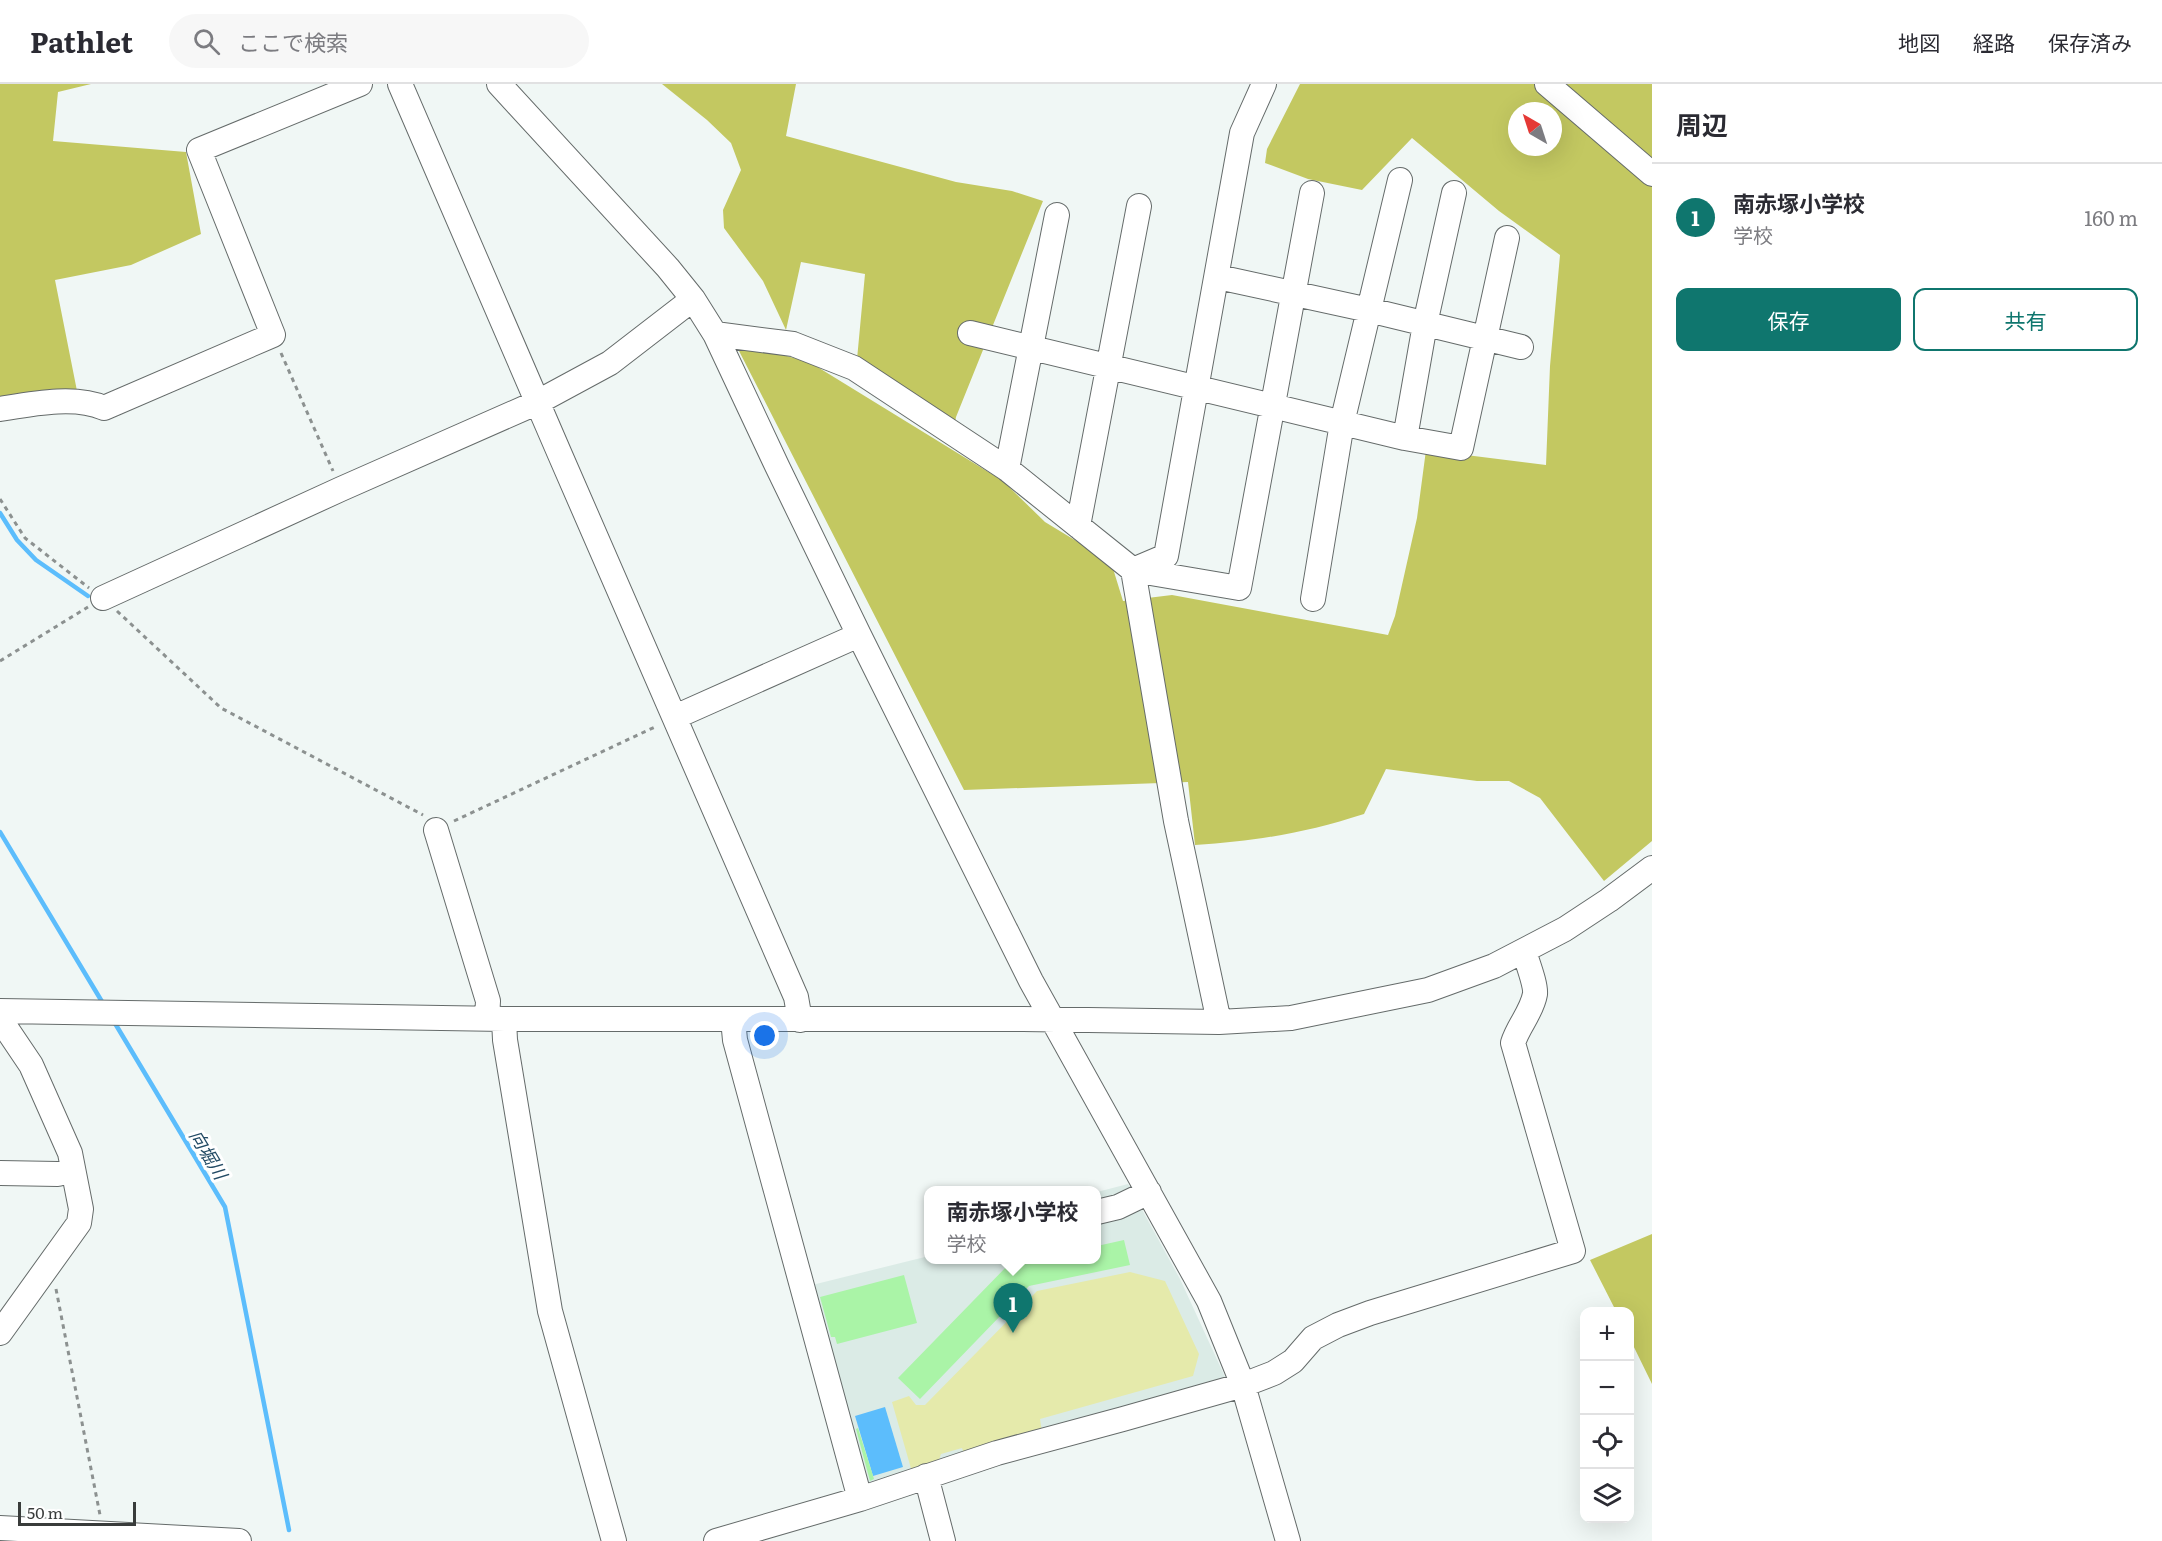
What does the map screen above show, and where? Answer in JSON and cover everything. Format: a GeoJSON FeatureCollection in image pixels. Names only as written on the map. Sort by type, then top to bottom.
{"type":"FeatureCollection","features":[{"type":"Feature","properties":{"kind":"street"},"geometry":{"type":"LineString","coordinates":[[0,409],[66,402],[96,404],[104,408],[273,335],[199,150],[360,84]]}},
{"type":"Feature","properties":{"kind":"street"},"geometry":{"type":"LineString","coordinates":[[400,84],[536,403],[796,997],[800,1020]]}},
{"type":"Feature","properties":{"kind":"street"},"geometry":{"type":"LineString","coordinates":[[499,84],[668,268],[693,299],[715,334],[859,635],[1031,981],[1209,1301],[1243,1385],[1288,1541]]}},
{"type":"Feature","properties":{"kind":"street"},"geometry":{"type":"LineString","coordinates":[[1133,570],[1166,556],[1218,277],[1242,133],[1264,84]]}},
{"type":"Feature","properties":{"kind":"street"},"geometry":{"type":"LineString","coordinates":[[1547,84],[1652,174]]}},
{"type":"Feature","properties":{"kind":"street"},"geometry":{"type":"LineString","coordinates":[[1312,599],[1342,423],[1400,180]]}},
{"type":"Feature","properties":{"kind":"street"},"geometry":{"type":"LineString","coordinates":[[715,334],[793,344],[854,368],[1007,469],[1133,570],[1239,588],[1312,193]]}},
{"type":"Feature","properties":{"kind":"street"},"geometry":{"type":"LineString","coordinates":[[1405,438],[1425,324],[1454,193]]}},
{"type":"Feature","properties":{"kind":"street"},"geometry":{"type":"LineString","coordinates":[[1078,526],[1139,206]]}},
{"type":"Feature","properties":{"kind":"street"},"geometry":{"type":"LineString","coordinates":[[1007,469],[1057,215]]}},
{"type":"Feature","properties":{"kind":"street"},"geometry":{"type":"LineString","coordinates":[[970,333],[1405,438],[1461,448],[1507,238]]}},
{"type":"Feature","properties":{"kind":"street"},"geometry":{"type":"LineString","coordinates":[[1218,277],[1369,310],[1521,347]]}},
{"type":"Feature","properties":{"kind":"street"},"geometry":{"type":"LineString","coordinates":[[103,598],[536,403],[610,363],[693,299]]}},
{"type":"Feature","properties":{"kind":"street"},"geometry":{"type":"LineString","coordinates":[[1133,570],[1176,821],[1219,1022]]}},
{"type":"Feature","properties":{"kind":"street"},"geometry":{"type":"LineString","coordinates":[[675,717],[859,635]]}},
{"type":"Feature","properties":{"kind":"street"},"geometry":{"type":"LineString","coordinates":[[436,830],[488,1001],[505,1040],[550,1311],[614,1541]]}},
{"type":"Feature","properties":{"kind":"street"},"geometry":{"type":"LineString","coordinates":[[0,1011],[496,1019],[1219,1022],[1291,1018],[1428,990],[1494,966],[1565,929],[1652,868]]}},
{"type":"Feature","properties":{"kind":"street"},"geometry":{"type":"LineString","coordinates":[[716,1541],[860,1499],[997,1453],[1243,1385],[1274,1373],[1293,1361],[1313,1338],[1338,1325],[1370,1313],[1573,1251],[1513,1043],[1535,993],[1524,951]]}},
{"type":"Feature","properties":{"kind":"street"},"geometry":{"type":"LineString","coordinates":[[0,1019],[31,1065],[70,1153],[81,1209],[79,1223],[2,1325]]}},
{"type":"Feature","properties":{"kind":"street"},"geometry":{"type":"LineString","coordinates":[[733,1019],[738,1052],[860,1499]]}},
{"type":"Feature","properties":{"kind":"street"},"geometry":{"type":"LineString","coordinates":[[0,1173],[58,1174],[73,1170]]}},
{"type":"Feature","properties":{"kind":"street"},"geometry":{"type":"LineString","coordinates":[[1101,1211],[1118,1207],[1149,1192]]}},
{"type":"Feature","properties":{"kind":"street"},"geometry":{"type":"LineString","coordinates":[[926,1476],[943,1541]]}},
{"type":"Feature","properties":{"kind":"street"},"geometry":{"type":"LineString","coordinates":[[0,1528],[239,1541]]}},
{"type":"Feature","properties":{"kind":"path"},"geometry":{"type":"LineString","coordinates":[[273,335],[341,489]]}},
{"type":"Feature","properties":{"kind":"path"},"geometry":{"type":"LineString","coordinates":[[0,499],[25,538],[103,598],[221,708],[430,818],[436,830],[675,717]]}},
{"type":"Feature","properties":{"kind":"path"},"geometry":{"type":"LineString","coordinates":[[0,661],[103,598]]}},
{"type":"Feature","properties":{"kind":"path"},"geometry":{"type":"LineString","coordinates":[[44,1271],[54,1279],[104,1534]]}},
{"type":"Feature","properties":{"kind":"shaded area"},"geometry":{"type":"Polygon","coordinates":[[[1128,1184],[1180,1279],[1226,1379],[866,1487],[808,1286],[924,1257],[924,1264],[1101,1264],[1101,1191],[1128,1184]]]}},
{"type":"Feature","properties":{"kind":"green space"},"geometry":{"type":"Polygon","coordinates":[[[0,84],[91,84],[58,92],[53,141],[186,152],[201,234],[131,265],[55,280],[78,396],[0,402],[0,84]]]}},
{"type":"Feature","properties":{"kind":"green space"},"geometry":{"type":"Polygon","coordinates":[[[662,84],[796,84],[786,136],[956,182],[1012,191],[1043,201],[956,417],[954,428],[856,370],[865,274],[801,262],[786,330],[763,281],[724,228],[723,210],[741,170],[731,143],[707,120],[662,84]]]}},
{"type":"Feature","properties":{"kind":"green space"},"geometry":{"type":"Polygon","coordinates":[[[1300,84],[1652,84],[1652,841],[1604,881],[1540,798],[1509,781],[1477,781],[1386,769],[1364,814],[1281,835],[1195,845],[1188,782],[964,790],[738,349],[759,348],[811,363],[1003,481],[1045,522],[1111,562],[1123,601],[1172,595],[1388,635],[1395,616],[1417,518],[1426,450],[1546,465],[1550,366],[1560,255],[1499,211],[1412,138],[1362,190],[1308,179],[1265,163],[1267,149],[1300,84]]]}},
{"type":"Feature","properties":{"kind":"green space"},"geometry":{"type":"Polygon","coordinates":[[[1652,1234],[1652,1384],[1634,1347],[1634,1307],[1614,1307],[1590,1260],[1652,1234]]]}},
{"type":"Feature","properties":{"kind":"green space"},"geometry":{"type":"Polygon","coordinates":[[[1130,1272],[1165,1281],[1199,1354],[1193,1376],[1040,1419],[1042,1432],[964,1454],[962,1448],[941,1454],[938,1463],[912,1472],[892,1402],[909,1396],[916,1405],[925,1405],[1037,1291],[1130,1272]]]}},
{"type":"Feature","properties":{"kind":"water"},"geometry":{"type":"Polygon","coordinates":[[[885,1407],[903,1467],[873,1476],[855,1416],[885,1407]]]}},
{"type":"Feature","properties":{"kind":"building"},"geometry":{"type":"Polygon","coordinates":[[[1124,1240],[1130,1265],[1029,1286],[920,1399],[898,1378],[1009,1264],[1101,1264],[1101,1245],[1124,1240]]]}},
{"type":"Feature","properties":{"kind":"building"},"geometry":{"type":"Polygon","coordinates":[[[904,1275],[917,1323],[837,1344],[835,1337],[831,1337],[820,1297],[904,1275]]]}},
{"type":"Feature","properties":{"kind":"building"},"geometry":{"type":"Polygon","coordinates":[[[858,1428],[874,1479],[870,1481],[856,1429],[858,1428]]]}},
{"type":"Feature","properties":{"kind":"waterway"},"geometry":{"type":"LineString","coordinates":[[0,513],[17,540],[36,560],[88,596]]}},
{"type":"Feature","properties":{"kind":"waterway","name":"向堀川"},"geometry":{"type":"LineString","coordinates":[[0,832],[104,1005]]}},
{"type":"Feature","properties":{"kind":"waterway","name":"向堀川"},"geometry":{"type":"LineString","coordinates":[[113,1020],[225,1207],[289,1530]]}},
{"type":"Feature","properties":{"kind":"place","name":"南赤塚小学校"},"geometry":{"type":"Point","coordinates":[1013,1333]}}]}
